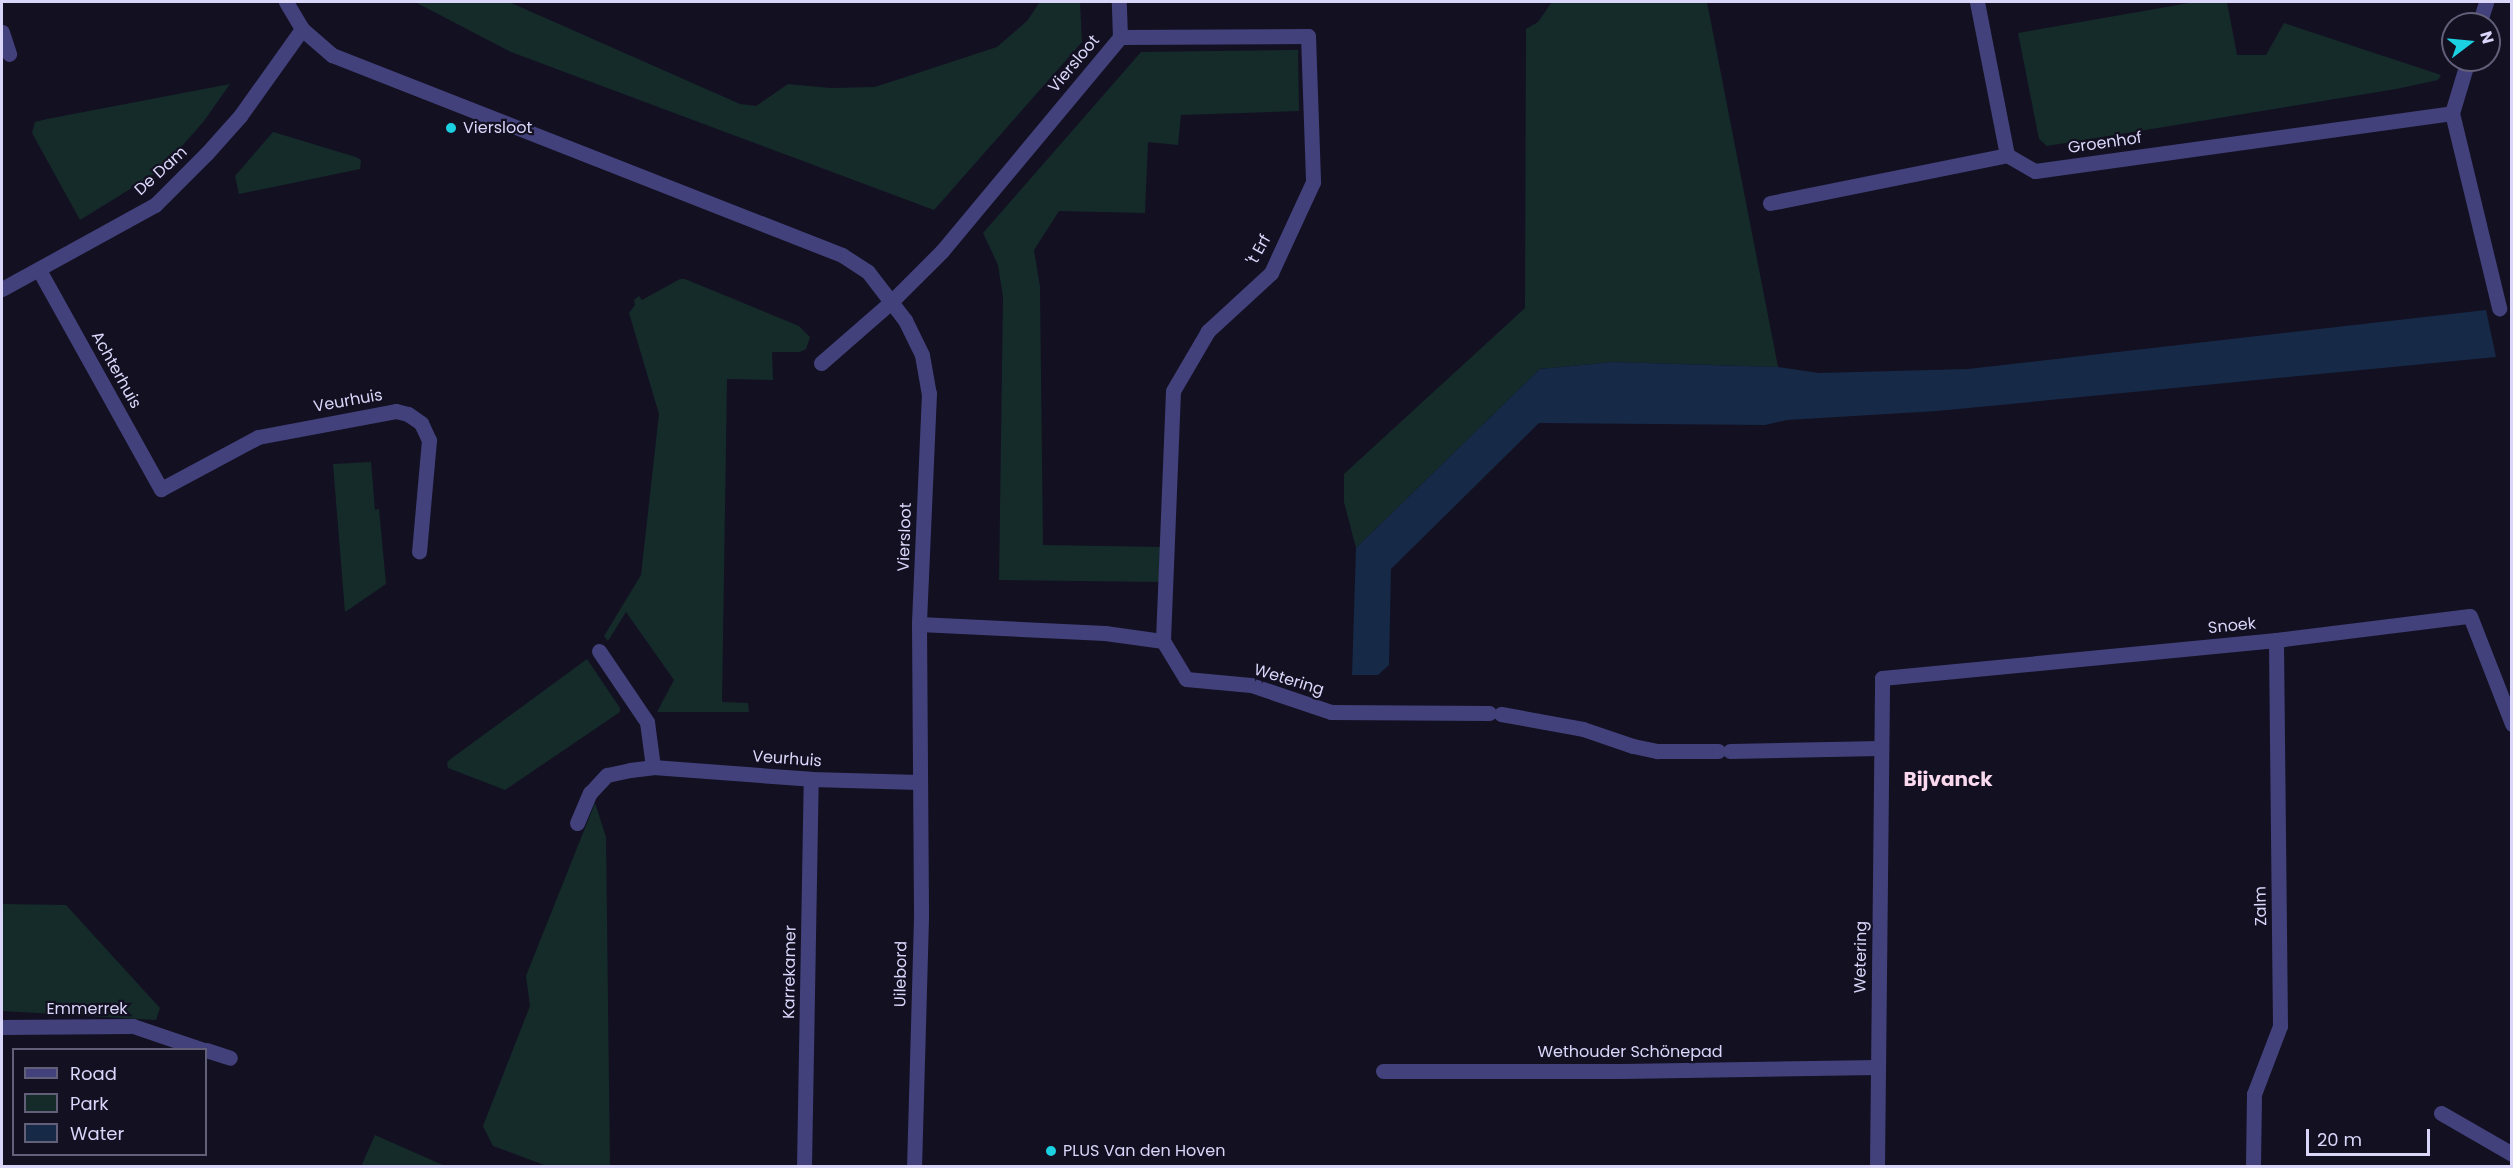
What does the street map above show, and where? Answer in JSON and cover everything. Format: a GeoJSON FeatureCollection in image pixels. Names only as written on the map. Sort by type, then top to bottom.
{"type":"FeatureCollection","features":[{"type":"Feature","properties":{"kind":"street","name":"Viersloot"},"geometry":{"type":"LineString","coordinates":[[286,2],[302,29],[332,55],[842,255],[868,272],[905,320],[922,355],[929,393],[919,624],[919,782]]}},
{"type":"Feature","properties":{"kind":"street","name":"Viersloot"},"geometry":{"type":"LineString","coordinates":[[821,363],[891,302],[942,251],[1120,37],[1119,2]]}},
{"type":"Feature","properties":{"kind":"street"},"geometry":{"type":"LineString","coordinates":[[1770,203],[2007,154],[1977,2]]}},
{"type":"Feature","properties":{"kind":"street","name":"De Dam"},"geometry":{"type":"LineString","coordinates":[[2,289],[155,205],[240,116],[302,29]]}},
{"type":"Feature","properties":{"kind":"street"},"geometry":{"type":"LineString","coordinates":[[2,32],[9,54]]}},
{"type":"Feature","properties":{"kind":"street","name":"'t Erf"},"geometry":{"type":"LineString","coordinates":[[1120,37],[1308,36],[1313,182],[1271,273],[1208,330],[1173,391],[1163,641]]}},
{"type":"Feature","properties":{"kind":"street"},"geometry":{"type":"LineString","coordinates":[[2464,72],[2452,113],[2499,308]]}},
{"type":"Feature","properties":{"kind":"street","name":"Groenhof"},"geometry":{"type":"LineString","coordinates":[[2007,154],[2034,171],[2452,113]]}},
{"type":"Feature","properties":{"kind":"street","name":"Achterhuis"},"geometry":{"type":"LineString","coordinates":[[39,270],[161,489]]}},
{"type":"Feature","properties":{"kind":"street","name":"Veurhuis"},"geometry":{"type":"LineString","coordinates":[[161,489],[258,437],[396,411],[408,414],[421,423],[429,440],[419,552]]}},
{"type":"Feature","properties":{"kind":"street","name":"Snoek"},"geometry":{"type":"LineString","coordinates":[[1882,678],[2276,640],[2470,616],[2511,724]]}},
{"type":"Feature","properties":{"kind":"street"},"geometry":{"type":"LineString","coordinates":[[919,624],[1105,633],[1163,641]]}},
{"type":"Feature","properties":{"kind":"street","name":"Zalm"},"geometry":{"type":"LineString","coordinates":[[2253,1167],[2254,1094],[2280,1026],[2276,640]]}},
{"type":"Feature","properties":{"kind":"street","name":"Wetering"},"geometry":{"type":"LineString","coordinates":[[1163,641],[1186,679],[1251,685],[1331,712],[1495,713],[1583,729],[1633,746],[1657,750],[1880,748]]}},
{"type":"Feature","properties":{"kind":"street"},"geometry":{"type":"LineString","coordinates":[[599,651],[647,722],[653,767]]}},
{"type":"Feature","properties":{"kind":"street","name":"Wetering"},"geometry":{"type":"LineString","coordinates":[[1877,1167],[1882,678]]}},
{"type":"Feature","properties":{"kind":"street","name":"Veurhuis"},"geometry":{"type":"LineString","coordinates":[[577,823],[590,793],[607,775],[653,767],[812,779],[919,782]]}},
{"type":"Feature","properties":{"kind":"street","name":"Karrekamer"},"geometry":{"type":"LineString","coordinates":[[804,1167],[812,779]]}},
{"type":"Feature","properties":{"kind":"street","name":"Uilebord"},"geometry":{"type":"LineString","coordinates":[[914,1167],[921,918],[919,782]]}},
{"type":"Feature","properties":{"kind":"street","name":"Emmerrek"},"geometry":{"type":"LineString","coordinates":[[2,1027],[133,1026],[199,1048]]}},
{"type":"Feature","properties":{"kind":"street","name":"Emmerrek"},"geometry":{"type":"LineString","coordinates":[[207,1051],[230,1058]]}},
{"type":"Feature","properties":{"kind":"street","name":"Wethouder Schönepad"},"geometry":{"type":"LineString","coordinates":[[1383,1071],[1622,1071],[1878,1067]]}},
{"type":"Feature","properties":{"kind":"street"},"geometry":{"type":"LineString","coordinates":[[2441,1113],[2511,1154]]}},
{"type":"Feature","properties":{"kind":"green space"},"geometry":{"type":"Polygon","coordinates":[[[415,2],[509,2],[740,104],[756,106],[788,84],[830,88],[875,87],[997,47],[1027,21],[1040,2],[1080,2],[1082,42],[934,210],[511,52],[415,2]]]}},
{"type":"Feature","properties":{"kind":"green space"},"geometry":{"type":"Polygon","coordinates":[[[1552,2],[1707,2],[1778,367],[1613,362],[1540,369],[1356,548],[1344,502],[1344,474],[1525,308],[1526,29],[1538,22],[1552,2]]]}},
{"type":"Feature","properties":{"kind":"green space"},"geometry":{"type":"Polygon","coordinates":[[[2195,2],[2227,2],[2237,55],[2266,55],[2284,23],[2441,75],[2438,80],[2396,89],[2047,146],[2039,139],[2018,33],[2195,2]]]}},
{"type":"Feature","properties":{"kind":"green space"},"geometry":{"type":"Polygon","coordinates":[[[1298,50],[1299,111],[1181,115],[1178,145],[1148,142],[1145,213],[1059,211],[1034,250],[1040,287],[1043,545],[1163,547],[1163,582],[999,580],[1003,297],[998,265],[983,233],[1141,52],[1298,50]]]}},
{"type":"Feature","properties":{"kind":"green space"},"geometry":{"type":"Polygon","coordinates":[[[230,84],[204,121],[161,170],[80,220],[32,133],[35,122],[47,119],[230,84]]]}},
{"type":"Feature","properties":{"kind":"green space"},"geometry":{"type":"Polygon","coordinates":[[[273,132],[356,157],[361,160],[360,169],[239,194],[235,176],[273,132]]]}},
{"type":"Feature","properties":{"kind":"green space"},"geometry":{"type":"Polygon","coordinates":[[[680,279],[685,279],[799,326],[810,337],[806,349],[800,352],[772,352],[773,380],[727,379],[722,702],[748,703],[749,712],[657,712],[674,680],[626,612],[608,641],[604,636],[641,575],[659,414],[629,313],[635,305],[634,300],[639,296],[642,300],[680,279]]]}},
{"type":"Feature","properties":{"kind":"green space"},"geometry":{"type":"Polygon","coordinates":[[[371,462],[375,510],[379,509],[386,584],[345,612],[333,464],[371,462]]]}},
{"type":"Feature","properties":{"kind":"green space"},"geometry":{"type":"Polygon","coordinates":[[[587,659],[620,708],[620,712],[505,790],[448,768],[447,762],[452,758],[587,659]]]}},
{"type":"Feature","properties":{"kind":"green space"},"geometry":{"type":"Polygon","coordinates":[[[595,803],[606,837],[610,1166],[547,1166],[493,1146],[483,1126],[530,1006],[526,976],[595,803]]]}},
{"type":"Feature","properties":{"kind":"green space"},"geometry":{"type":"Polygon","coordinates":[[[2,904],[66,905],[160,1008],[156,1020],[2,1011],[2,904]]]}},
{"type":"Feature","properties":{"kind":"green space"},"geometry":{"type":"Polygon","coordinates":[[[375,1135],[445,1166],[364,1166],[362,1164],[375,1135]]]}},
{"type":"Feature","properties":{"kind":"water"},"geometry":{"type":"Polygon","coordinates":[[[2486,310],[2496,357],[1937,411],[1787,420],[1765,425],[1539,423],[1391,569],[1389,665],[1378,675],[1352,675],[1356,548],[1540,369],[1613,362],[1778,367],[1819,373],[1968,369],[2486,310]]]}},
{"type":"Feature","properties":{"kind":"place","name":"Viersloot"},"geometry":{"type":"Point","coordinates":[451,128]}},
{"type":"Feature","properties":{"kind":"place","name":"PLUS Van den Hoven"},"geometry":{"type":"Point","coordinates":[1051,1151]}},
{"type":"Feature","properties":{"kind":"district","name":"Bijvanck"},"geometry":{"type":"Point","coordinates":[1948,779]}}]}
